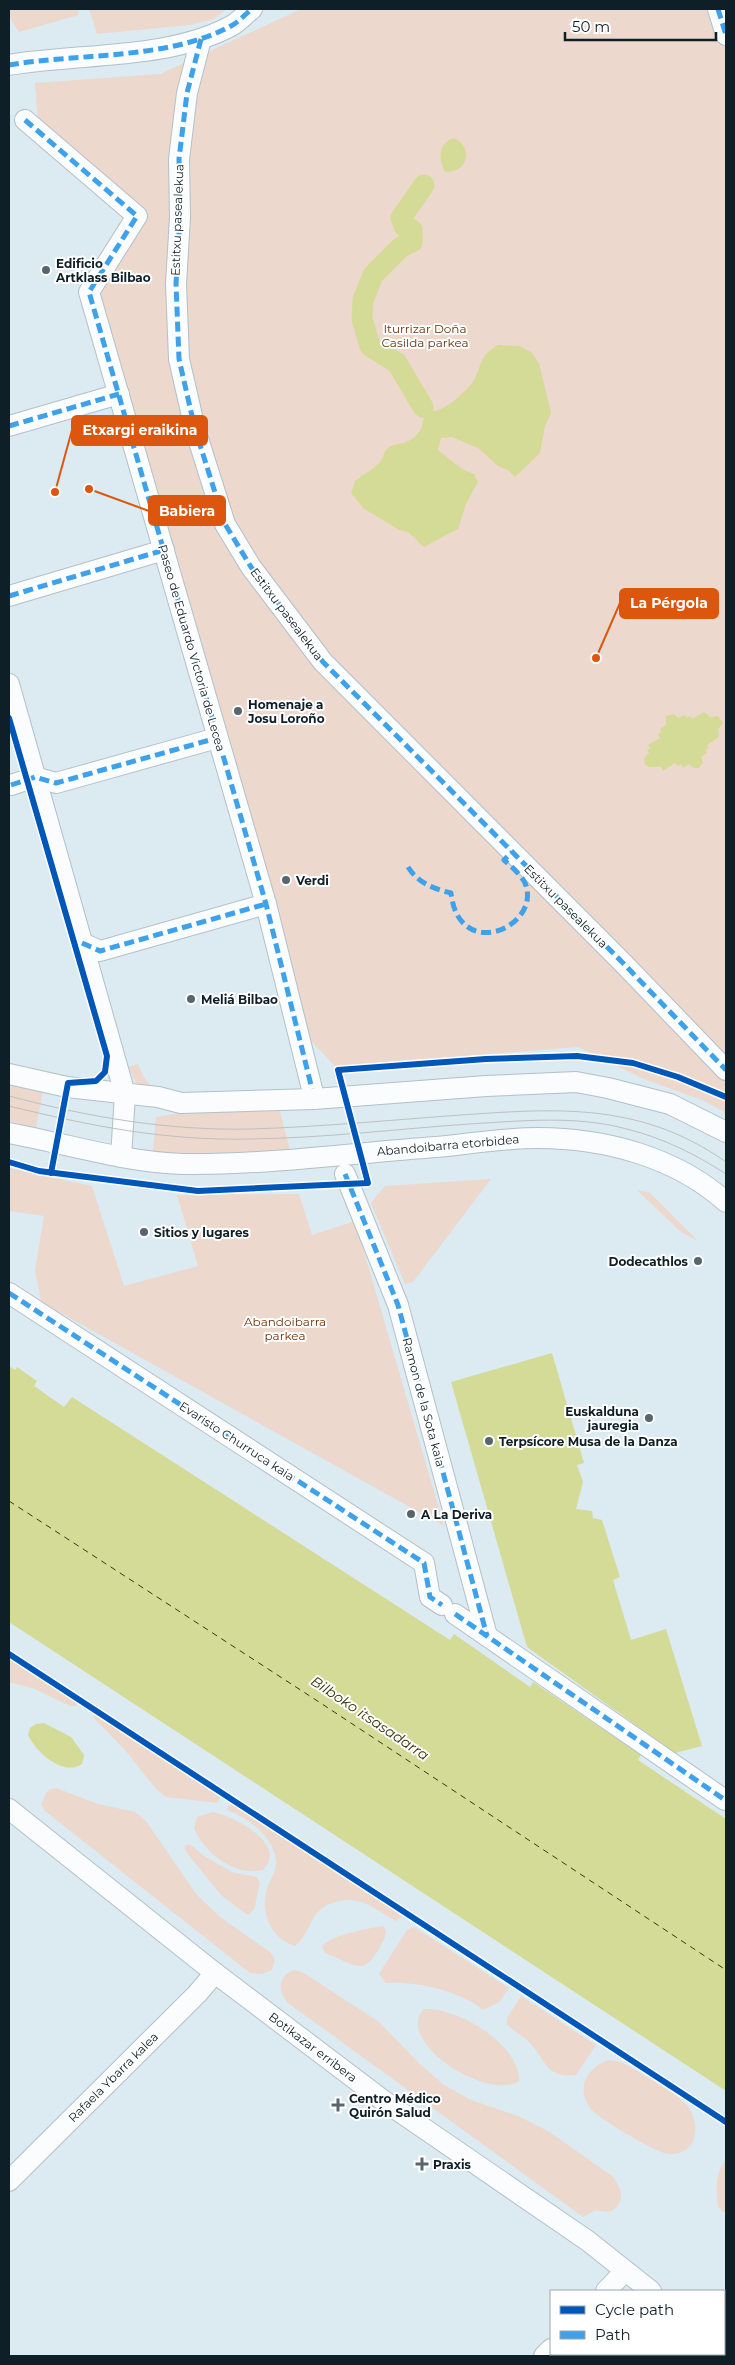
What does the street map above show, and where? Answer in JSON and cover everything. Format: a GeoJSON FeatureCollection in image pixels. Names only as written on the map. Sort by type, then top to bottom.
{"type":"FeatureCollection","features":[{"type":"Feature","properties":{"kind":"street"},"geometry":{"type":"LineString","coordinates":[[9,65],[170,47],[201,39],[232,26],[252,9]]}},
{"type":"Feature","properties":{"kind":"street"},"geometry":{"type":"LineString","coordinates":[[718,9],[726,36]]}},
{"type":"Feature","properties":{"kind":"street","name":"Estitxu pasealekua"},"geometry":{"type":"LineString","coordinates":[[201,39],[187,93],[179,159],[180,217],[176,284],[179,360],[195,429],[224,524],[251,567],[323,662],[623,963],[726,1070]]}},
{"type":"Feature","properties":{"kind":"street","name":"Paseo de Eduardo Victoria de Lecea"},"geometry":{"type":"LineString","coordinates":[[25,120],[137,216],[89,292],[266,904],[312,1089]]}},
{"type":"Feature","properties":{"kind":"street"},"geometry":{"type":"LineString","coordinates":[[9,426],[119,394]]}},
{"type":"Feature","properties":{"kind":"street"},"geometry":{"type":"LineString","coordinates":[[9,596],[164,550]]}},
{"type":"Feature","properties":{"kind":"street"},"geometry":{"type":"LineString","coordinates":[[9,684],[125,1094],[121,1157]]}},
{"type":"Feature","properties":{"kind":"street"},"geometry":{"type":"LineString","coordinates":[[11,785],[35,777],[56,783],[217,738]]}},
{"type":"Feature","properties":{"kind":"street"},"geometry":{"type":"LineString","coordinates":[[82,944],[100,951],[266,904]]}},
{"type":"Feature","properties":{"kind":"street"},"geometry":{"type":"LineString","coordinates":[[9,1074],[60,1086],[158,1097],[181,1103],[314,1099],[576,1082],[670,1104],[726,1132]]}},
{"type":"Feature","properties":{"kind":"street","name":"Abandoibarra etorbidea"},"geometry":{"type":"LineString","coordinates":[[9,1132],[121,1157],[182,1164],[245,1162],[537,1138],[598,1142],[663,1161],[713,1190],[726,1202]]}},
{"type":"Feature","properties":{"kind":"street","name":"Ramon de la Sota kaia"},"geometry":{"type":"LineString","coordinates":[[346,1174],[398,1306],[487,1636]]}},
{"type":"Feature","properties":{"kind":"street","name":"Evaristo Churruca kaia"},"geometry":{"type":"LineString","coordinates":[[9,1293],[424,1563],[430,1597],[725,1800]]}},
{"type":"Feature","properties":{"kind":"street","name":"Botikazar erribera"},"geometry":{"type":"LineString","coordinates":[[9,1809],[215,1972],[384,2101],[588,2241],[650,2290]]}},
{"type":"Feature","properties":{"kind":"street","name":"Rafaela Ybarra kalea"},"geometry":{"type":"LineString","coordinates":[[9,2181],[197,1994],[215,1972]]}},
{"type":"Feature","properties":{"kind":"street"},"geometry":{"type":"LineString","coordinates":[[607,2290],[625,2271]]}},
{"type":"Feature","properties":{"kind":"green space"},"geometry":{"type":"Polygon","coordinates":[[[9,9],[77,9],[79,15],[19,32],[9,16],[9,9]]]}},
{"type":"Feature","properties":{"kind":"green space"},"geometry":{"type":"Polygon","coordinates":[[[89,9],[227,9],[214,19],[190,25],[97,34],[89,9]]]}},
{"type":"Feature","properties":{"kind":"green space","name":"Iturrizar Doña Casilda parkea"},"geometry":{"type":"Polygon","coordinates":[[[301,9],[718,9],[726,37],[726,1116],[723,1111],[702,1100],[646,1080],[578,1047],[335,1066],[311,1041],[99,294],[149,212],[38,121],[35,83],[160,74],[301,9]]]}},
{"type":"Feature","properties":{"kind":"green space"},"geometry":{"type":"Polygon","coordinates":[[[138,1064],[143,1076],[152,1087],[147,1091],[137,1084],[128,1067],[138,1064]]]}},
{"type":"Feature","properties":{"kind":"green space"},"geometry":{"type":"Polygon","coordinates":[[[9,1081],[43,1091],[36,1128],[9,1121],[9,1081]]]}},
{"type":"Feature","properties":{"kind":"green space"},"geometry":{"type":"Polygon","coordinates":[[[280,1111],[290,1150],[184,1158],[161,1155],[153,1150],[156,1117],[178,1113],[280,1111]]]}},
{"type":"Feature","properties":{"kind":"green space","name":"Abandoibarra parkea"},"geometry":{"type":"Polygon","coordinates":[[[9,1168],[92,1186],[124,1286],[198,1266],[177,1195],[299,1194],[312,1235],[355,1221],[444,1526],[41,1302],[35,1270],[44,1216],[9,1211],[9,1168]]]}},
{"type":"Feature","properties":{"kind":"green space"},"geometry":{"type":"Polygon","coordinates":[[[491,1179],[413,1282],[405,1284],[371,1203],[385,1186],[491,1179]]]}},
{"type":"Feature","properties":{"kind":"green space"},"geometry":{"type":"Polygon","coordinates":[[[637,1190],[650,1193],[698,1241],[681,1232],[637,1190]]]}},
{"type":"Feature","properties":{"kind":"green space"},"geometry":{"type":"Polygon","coordinates":[[[9,1657],[75,1700],[77,1706],[70,1706],[35,1689],[9,1682],[9,1657]]]}},
{"type":"Feature","properties":{"kind":"green space"},"geometry":{"type":"Polygon","coordinates":[[[95,1713],[221,1796],[217,1803],[166,1797],[156,1789],[126,1751],[93,1717],[95,1713]]]}},
{"type":"Feature","properties":{"kind":"green space"},"geometry":{"type":"Polygon","coordinates":[[[56,1788],[98,1804],[135,1812],[146,1821],[196,1894],[220,1917],[270,1952],[275,1959],[272,1970],[262,1974],[250,1973],[45,1811],[41,1805],[46,1793],[50,1789],[56,1788]]]}},
{"type":"Feature","properties":{"kind":"green space"},"geometry":{"type":"Polygon","coordinates":[[[235,1803],[399,1910],[402,1916],[396,1921],[366,1904],[358,1901],[342,1900],[319,1910],[302,1939],[295,1946],[286,1942],[273,1930],[266,1914],[266,1895],[276,1864],[274,1852],[259,1829],[244,1818],[227,1810],[228,1806],[235,1803]]]}},
{"type":"Feature","properties":{"kind":"green space"},"geometry":{"type":"Polygon","coordinates":[[[213,1812],[244,1825],[264,1841],[269,1851],[269,1860],[263,1870],[242,1870],[232,1866],[222,1861],[205,1846],[194,1828],[197,1817],[213,1812]]]}},
{"type":"Feature","properties":{"kind":"green space"},"geometry":{"type":"Polygon","coordinates":[[[190,1844],[204,1856],[232,1872],[256,1877],[260,1882],[254,1910],[248,1915],[222,1896],[187,1853],[184,1846],[190,1844]]]}},
{"type":"Feature","properties":{"kind":"green space"},"geometry":{"type":"Polygon","coordinates":[[[383,1926],[386,1931],[383,1942],[371,1960],[360,1966],[325,1953],[322,1946],[326,1942],[341,1936],[383,1926]]]}},
{"type":"Feature","properties":{"kind":"green space"},"geometry":{"type":"Polygon","coordinates":[[[414,1927],[509,1988],[499,2002],[483,2010],[463,1997],[437,1989],[410,1984],[386,1983],[379,1974],[407,1930],[414,1927]]]}},
{"type":"Feature","properties":{"kind":"green space"},"geometry":{"type":"Polygon","coordinates":[[[295,1970],[304,1973],[379,2022],[421,2065],[444,2085],[471,2100],[518,2116],[548,2131],[612,2176],[620,2189],[621,2199],[619,2204],[611,2211],[595,2211],[583,2217],[288,2003],[281,1989],[282,1979],[289,1972],[295,1970]]]}},
{"type":"Feature","properties":{"kind":"green space"},"geometry":{"type":"Polygon","coordinates":[[[521,1996],[596,2045],[576,2075],[558,2074],[552,2071],[529,2042],[507,2025],[507,2018],[521,1996]]]}},
{"type":"Feature","properties":{"kind":"green space"},"geometry":{"type":"Polygon","coordinates":[[[424,2009],[453,2014],[484,2030],[498,2041],[509,2054],[517,2067],[519,2081],[504,2085],[486,2083],[467,2076],[448,2065],[432,2051],[421,2037],[418,2022],[424,2009]]]}},
{"type":"Feature","properties":{"kind":"green space"},"geometry":{"type":"Polygon","coordinates":[[[608,2060],[623,2063],[684,2102],[694,2118],[695,2124],[695,2136],[689,2147],[675,2154],[658,2151],[613,2125],[590,2108],[584,2093],[586,2079],[594,2068],[608,2060]]]}},
{"type":"Feature","properties":{"kind":"green space"},"geometry":{"type":"Polygon","coordinates":[[[726,2159],[726,2212],[723,2212],[718,2207],[717,2188],[718,2175],[726,2159]]]}},
{"type":"Feature","properties":{"kind":"water"},"geometry":{"type":"Polygon","coordinates":[[[453,138],[464,146],[466,158],[460,168],[445,172],[440,156],[444,144],[453,138]]]}},
{"type":"Feature","properties":{"kind":"water"},"geometry":{"type":"Polygon","coordinates":[[[498,345],[520,346],[532,353],[539,363],[551,413],[545,426],[540,453],[515,477],[508,470],[498,466],[478,448],[452,437],[441,438],[438,450],[462,469],[474,474],[478,482],[466,504],[458,529],[424,547],[408,532],[399,530],[363,508],[351,493],[355,481],[377,465],[389,447],[411,440],[419,432],[424,418],[423,407],[433,411],[439,410],[462,394],[474,380],[484,356],[498,345]]]}},
{"type":"Feature","properties":{"kind":"water"},"geometry":{"type":"Polygon","coordinates":[[[704,712],[710,717],[718,716],[723,723],[718,729],[719,737],[707,745],[709,748],[706,750],[707,753],[701,757],[703,763],[699,768],[693,768],[689,764],[683,768],[681,764],[678,766],[675,763],[663,771],[661,767],[649,767],[645,764],[644,758],[649,753],[647,750],[650,748],[648,745],[660,738],[658,734],[661,732],[660,729],[666,725],[666,716],[674,714],[678,718],[685,715],[687,718],[690,716],[692,719],[704,712]]]}},
{"type":"Feature","properties":{"kind":"water"},"geometry":{"type":"Polygon","coordinates":[[[552,1353],[584,1463],[577,1465],[583,1482],[576,1509],[592,1511],[593,1518],[602,1520],[620,1577],[613,1580],[631,1640],[666,1629],[702,1746],[675,1753],[527,1647],[451,1382],[552,1353]]]}},
{"type":"Feature","properties":{"kind":"water","name":"Bilboko itsasadarra"},"geometry":{"type":"Polygon","coordinates":[[[9,1366],[15,1370],[17,1367],[37,1381],[34,1386],[64,1407],[72,1397],[450,1640],[454,1634],[530,1687],[533,1682],[641,1755],[638,1760],[726,1819],[726,2091],[9,1622],[9,1366]]]}},
{"type":"Feature","properties":{"kind":"water"},"geometry":{"type":"Polygon","coordinates":[[[44,1723],[71,1737],[84,1755],[82,1764],[75,1767],[59,1765],[37,1749],[28,1735],[30,1728],[36,1724],[44,1723]]]}},
{"type":"Feature","properties":{"kind":"waterway"},"geometry":{"type":"LineString","coordinates":[[423,407],[397,363],[370,346],[362,319],[363,300],[373,275],[401,247],[412,242],[412,230],[404,226],[401,218],[424,185]]}},
{"type":"Feature","properties":{"kind":"ferry route"},"geometry":{"type":"LineString","coordinates":[[9,1501],[316,1700],[726,1970]]}},
{"type":"Feature","properties":{"kind":"tram line"},"geometry":{"type":"LineString","coordinates":[[9,1096],[39,1104],[129,1121],[190,1128],[220,1129],[300,1127],[521,1111],[591,1113],[626,1118],[659,1127],[693,1142],[726,1162]]}},
{"type":"Feature","properties":{"kind":"tram line"},"geometry":{"type":"LineString","coordinates":[[9,1106],[128,1131],[188,1138],[219,1139],[306,1137],[469,1124],[568,1120],[607,1125],[653,1137],[691,1153],[726,1174]]}},
{"type":"Feature","properties":{"kind":"marked path"},"geometry":{"type":"LineString","coordinates":[[9,65],[123,54],[180,45],[206,37],[231,26],[252,9]]}},
{"type":"Feature","properties":{"kind":"marked path"},"geometry":{"type":"LineString","coordinates":[[718,9],[726,35]]}},
{"type":"Feature","properties":{"kind":"marked path"},"geometry":{"type":"LineString","coordinates":[[201,39],[187,93],[179,159],[180,217],[176,284],[179,359],[195,429],[225,524],[251,567],[323,662],[623,963],[726,1070]]}},
{"type":"Feature","properties":{"kind":"marked path"},"geometry":{"type":"LineString","coordinates":[[25,120],[137,216],[89,292],[266,904],[312,1089]]}},
{"type":"Feature","properties":{"kind":"marked path"},"geometry":{"type":"LineString","coordinates":[[9,426],[119,394]]}},
{"type":"Feature","properties":{"kind":"marked path"},"geometry":{"type":"LineString","coordinates":[[9,596],[164,550]]}},
{"type":"Feature","properties":{"kind":"marked path"},"geometry":{"type":"LineString","coordinates":[[11,785],[35,777],[56,783],[217,738]]}},
{"type":"Feature","properties":{"kind":"marked path"},"geometry":{"type":"LineString","coordinates":[[408,867],[422,881],[439,890],[451,893],[457,915],[468,927],[483,932],[498,931],[512,924],[522,913],[527,899],[525,883],[504,860],[512,852]]}},
{"type":"Feature","properties":{"kind":"marked path"},"geometry":{"type":"LineString","coordinates":[[82,943],[100,951],[266,904]]}},
{"type":"Feature","properties":{"kind":"marked path"},"geometry":{"type":"LineString","coordinates":[[345,1174],[398,1305],[487,1636]]}},
{"type":"Feature","properties":{"kind":"marked path"},"geometry":{"type":"LineString","coordinates":[[9,1293],[424,1563],[430,1597],[442,1605]]}},
{"type":"Feature","properties":{"kind":"marked path"},"geometry":{"type":"LineString","coordinates":[[455,1614],[725,1800]]}},
{"type":"Feature","properties":{"kind":"cycle path"},"geometry":{"type":"LineString","coordinates":[[9,718],[107,1056],[105,1072],[96,1081],[68,1083],[51,1173]]}},
{"type":"Feature","properties":{"kind":"cycle path"},"geometry":{"type":"LineString","coordinates":[[9,1162],[39,1171],[198,1191],[368,1183],[338,1070],[486,1059],[577,1056],[633,1063],[678,1077],[726,1097]]}},
{"type":"Feature","properties":{"kind":"cycle path"},"geometry":{"type":"LineString","coordinates":[[9,1654],[726,2122]]}},
{"type":"Feature","properties":{"kind":"place","name":"Edificio Artklass Bilbao"},"geometry":{"type":"Point","coordinates":[46,270]}},
{"type":"Feature","properties":{"kind":"place","name":"Babiera"},"geometry":{"type":"Point","coordinates":[89,489]}},
{"type":"Feature","properties":{"kind":"place","name":"Etxargi eraikina"},"geometry":{"type":"Point","coordinates":[55,492]}},
{"type":"Feature","properties":{"kind":"place","name":"La Pérgola"},"geometry":{"type":"Point","coordinates":[596,658]}},
{"type":"Feature","properties":{"kind":"place","name":"Homenaje a Josu Loroño"},"geometry":{"type":"Point","coordinates":[238,711]}},
{"type":"Feature","properties":{"kind":"place","name":"Verdi"},"geometry":{"type":"Point","coordinates":[286,880]}},
{"type":"Feature","properties":{"kind":"place","name":"Meliá Bilbao"},"geometry":{"type":"Point","coordinates":[191,999]}},
{"type":"Feature","properties":{"kind":"place","name":"Sitios y lugares"},"geometry":{"type":"Point","coordinates":[144,1232]}},
{"type":"Feature","properties":{"kind":"place","name":"Dodecathlos"},"geometry":{"type":"Point","coordinates":[698,1261]}},
{"type":"Feature","properties":{"kind":"place","name":"Euskalduna jauregia"},"geometry":{"type":"Point","coordinates":[649,1418]}},
{"type":"Feature","properties":{"kind":"place","name":"Terpsícore Musa de la Danza"},"geometry":{"type":"Point","coordinates":[489,1441]}},
{"type":"Feature","properties":{"kind":"place","name":"A La Deriva"},"geometry":{"type":"Point","coordinates":[411,1514]}},
{"type":"Feature","properties":{"kind":"place","name":"Centro Médico Quirón Salud"},"geometry":{"type":"Point","coordinates":[338,2105]}},
{"type":"Feature","properties":{"kind":"place","name":"Praxis"},"geometry":{"type":"Point","coordinates":[422,2164]}}]}
